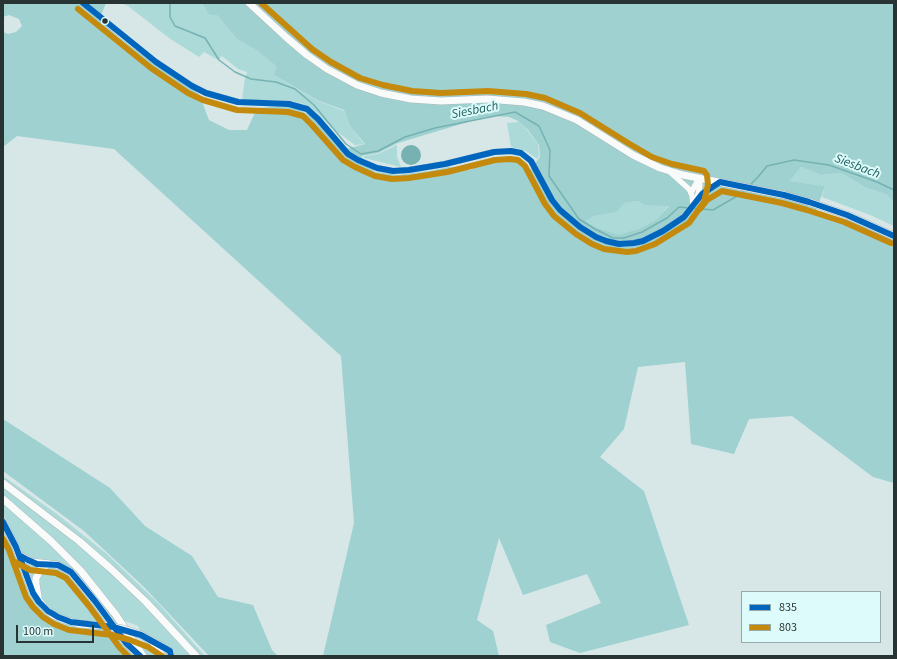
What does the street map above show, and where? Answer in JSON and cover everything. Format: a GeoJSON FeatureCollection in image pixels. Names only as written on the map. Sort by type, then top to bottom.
{"type":"FeatureCollection","features":[{"type":"Feature","properties":{"kind":"main road"},"geometry":{"type":"LineString","coordinates":[[249,3],[307,55],[327,69],[357,85],[381,93],[410,99],[441,101],[493,99],[524,102],[543,106],[577,120],[649,164],[670,172],[784,195],[809,202],[848,215],[894,236]]}},
{"type":"Feature","properties":{"kind":"main road"},"geometry":{"type":"LineString","coordinates":[[3,483],[63,528],[110,568],[152,608],[196,656]]}},
{"type":"Feature","properties":{"kind":"main road"},"geometry":{"type":"LineString","coordinates":[[3,499],[51,541],[81,571],[125,627],[141,656]]}},
{"type":"Feature","properties":{"kind":"main road"},"geometry":{"type":"LineString","coordinates":[[3,522],[13,538],[30,586],[39,602],[48,611],[65,620],[79,624],[106,626],[141,635],[152,640],[171,654]]}},
{"type":"Feature","properties":{"kind":"main road"},"geometry":{"type":"LineString","coordinates":[[19,555],[32,562],[58,565],[71,572],[95,601],[126,643],[141,656]]}},
{"type":"Feature","properties":{"kind":"main road"},"geometry":{"type":"LineString","coordinates":[[39,602],[36,578],[42,569],[48,564]]}},
{"type":"Feature","properties":{"kind":"main road"},"geometry":{"type":"LineString","coordinates":[[152,640],[162,656]]}},
{"type":"Feature","properties":{"kind":"street"},"geometry":{"type":"LineString","coordinates":[[83,3],[156,62],[192,86],[217,97],[238,102],[252,104],[288,104],[307,109],[318,119],[348,154],[366,164],[384,169],[401,171],[445,164],[494,152],[511,151],[521,153],[531,161],[552,200],[570,219],[596,237],[614,243],[634,243],[652,237],[680,220],[688,213],[697,199],[706,190],[720,182]]}},
{"type":"Feature","properties":{"kind":"street"},"geometry":{"type":"LineString","coordinates":[[670,172],[685,185],[691,193],[693,206]]}},
{"type":"Feature","properties":{"kind":"street"},"geometry":{"type":"LineString","coordinates":[[691,193],[699,178]]}},
{"type":"Feature","properties":{"kind":"street"},"geometry":{"type":"LineString","coordinates":[[697,199],[700,185],[699,178]]}},
{"type":"Feature","properties":{"kind":"street"},"geometry":{"type":"LineString","coordinates":[[171,654],[176,656]]}},
{"type":"Feature","properties":{"kind":"shaded area"},"geometry":{"type":"Polygon","coordinates":[[[3,3],[106,3],[99,20],[159,67],[199,94],[209,120],[229,130],[247,130],[257,108],[291,106],[313,117],[343,150],[365,144],[350,126],[344,110],[317,100],[274,75],[276,66],[256,50],[237,39],[217,15],[209,15],[202,3],[894,3],[894,202],[887,195],[865,187],[841,173],[821,175],[801,167],[789,181],[825,186],[816,211],[855,222],[894,240],[894,483],[873,477],[792,416],[749,419],[734,454],[691,444],[685,362],[638,367],[624,429],[600,457],[644,491],[689,625],[580,653],[550,642],[546,625],[601,603],[587,574],[523,595],[499,538],[477,620],[493,631],[499,656],[323,656],[354,523],[341,356],[114,149],[17,136],[3,147],[3,32],[8,34],[16,32],[22,26],[19,19],[9,15],[3,17],[3,3]],[[493,116],[478,119],[398,143],[378,153],[361,156],[375,172],[398,175],[449,167],[471,170],[478,162],[520,158],[530,170],[540,157],[539,145],[528,130],[518,121],[509,117],[493,116]],[[638,201],[624,203],[617,212],[594,216],[585,221],[597,228],[619,235],[641,228],[658,218],[669,206],[644,205],[638,201]]]}},
{"type":"Feature","properties":{"kind":"shaded area"},"geometry":{"type":"Polygon","coordinates":[[[121,3],[202,3],[209,15],[217,15],[237,39],[256,50],[276,66],[274,75],[316,100],[344,111],[350,126],[364,144],[355,145],[332,128],[316,112],[303,104],[292,101],[242,100],[247,72],[238,69],[222,56],[218,60],[204,52],[199,57],[169,38],[128,6],[121,3]]]}},
{"type":"Feature","properties":{"kind":"shaded area"},"geometry":{"type":"Polygon","coordinates":[[[519,122],[538,144],[539,156],[537,159],[526,151],[511,147],[507,123],[519,122]]]}},
{"type":"Feature","properties":{"kind":"shaded area"},"geometry":{"type":"Polygon","coordinates":[[[397,145],[397,157],[401,167],[364,158],[364,156],[378,154],[397,145]]]}},
{"type":"Feature","properties":{"kind":"shaded area"},"geometry":{"type":"Polygon","coordinates":[[[411,145],[418,148],[421,155],[418,162],[411,165],[404,162],[401,155],[404,148],[411,145]]]}},
{"type":"Feature","properties":{"kind":"shaded area"},"geometry":{"type":"Polygon","coordinates":[[[801,167],[821,175],[841,173],[865,187],[887,195],[894,202],[894,226],[870,215],[822,197],[825,186],[788,181],[801,167]]]}},
{"type":"Feature","properties":{"kind":"shaded area"},"geometry":{"type":"Polygon","coordinates":[[[638,201],[644,205],[669,205],[658,218],[641,228],[619,236],[597,228],[584,221],[594,216],[617,212],[623,203],[638,201]]]}},
{"type":"Feature","properties":{"kind":"shaded area"},"geometry":{"type":"Polygon","coordinates":[[[3,419],[110,488],[145,526],[192,556],[218,597],[253,605],[272,650],[278,656],[209,656],[143,586],[84,531],[3,471],[3,419]]]}},
{"type":"Feature","properties":{"kind":"shaded area"},"geometry":{"type":"Polygon","coordinates":[[[3,476],[57,514],[108,555],[158,603],[205,656],[128,656],[115,635],[147,646],[138,626],[125,621],[102,618],[110,634],[80,631],[68,628],[56,624],[44,617],[21,591],[3,544],[3,476]]]}},
{"type":"Feature","properties":{"kind":"shaded area"},"geometry":{"type":"Polygon","coordinates":[[[3,544],[21,591],[44,617],[56,624],[68,628],[115,635],[128,656],[3,656],[3,544]]]}},
{"type":"Feature","properties":{"kind":"waterway","name":"Siesbach"},"geometry":{"type":"LineString","coordinates":[[170,3],[170,17],[175,26],[205,38],[219,60],[235,72],[251,79],[276,82],[295,89],[314,105],[346,144],[361,154],[378,151],[405,137],[435,128],[515,112],[539,126],[550,150],[549,176],[579,219],[595,229],[613,238],[624,238],[642,232],[667,218],[679,207],[689,208]]}},
{"type":"Feature","properties":{"kind":"waterway","name":"Siesbach"},"geometry":{"type":"LineString","coordinates":[[749,186],[767,166],[794,160],[829,165],[877,182],[894,190]]}},
{"type":"Feature","properties":{"kind":"waterway","name":"Siesbach"},"geometry":{"type":"LineString","coordinates":[[692,208],[713,210],[745,190]]}},
{"type":"Feature","properties":{"kind":"transit line","name":"835"},"geometry":{"type":"LineString","coordinates":[[83,3],[156,62],[192,86],[206,93],[238,102],[289,104],[307,109],[318,119],[348,154],[377,168],[393,171],[409,170],[445,164],[494,152],[511,151],[521,153],[531,161],[552,200],[560,210],[580,227],[596,237],[606,241],[619,244],[634,243],[643,241],[663,231],[684,217],[702,194],[720,182],[784,195],[809,202],[847,215],[894,236]]}},
{"type":"Feature","properties":{"kind":"transit line","name":"803"},"geometry":{"type":"LineString","coordinates":[[78,9],[151,68],[188,93],[203,100],[237,110],[288,112],[303,116],[343,160],[375,176],[392,179],[409,178],[447,172],[495,160],[518,160],[525,166],[545,204],[554,216],[576,234],[592,244],[604,249],[627,252],[636,251],[655,244],[689,223],[704,202],[708,185],[707,175],[704,171],[672,164],[652,157],[580,113],[545,98],[526,94],[488,91],[441,93],[412,91],[383,85],[360,78],[331,62],[312,49],[261,3]]}},
{"type":"Feature","properties":{"kind":"transit line","name":"803"},"geometry":{"type":"LineString","coordinates":[[700,209],[707,200],[722,191],[782,203],[807,210],[844,222],[891,243]]}},
{"type":"Feature","properties":{"kind":"transit line","name":"835"},"geometry":{"type":"LineString","coordinates":[[3,522],[16,547],[33,593],[48,611],[71,622],[113,627],[141,635],[170,651],[171,656]]}},
{"type":"Feature","properties":{"kind":"transit line","name":"803"},"geometry":{"type":"LineString","coordinates":[[3,539],[9,550],[26,597],[43,617],[54,624],[69,630],[112,635],[130,640],[148,647],[162,656]]}},
{"type":"Feature","properties":{"kind":"transit line","name":"835"},"geometry":{"type":"LineString","coordinates":[[16,547],[19,555],[28,560],[37,564],[58,565],[71,572],[95,601],[126,643],[140,656]]}},
{"type":"Feature","properties":{"kind":"transit line","name":"803"},"geometry":{"type":"LineString","coordinates":[[15,562],[30,570],[56,573],[66,578],[120,648],[128,656]]}}]}
